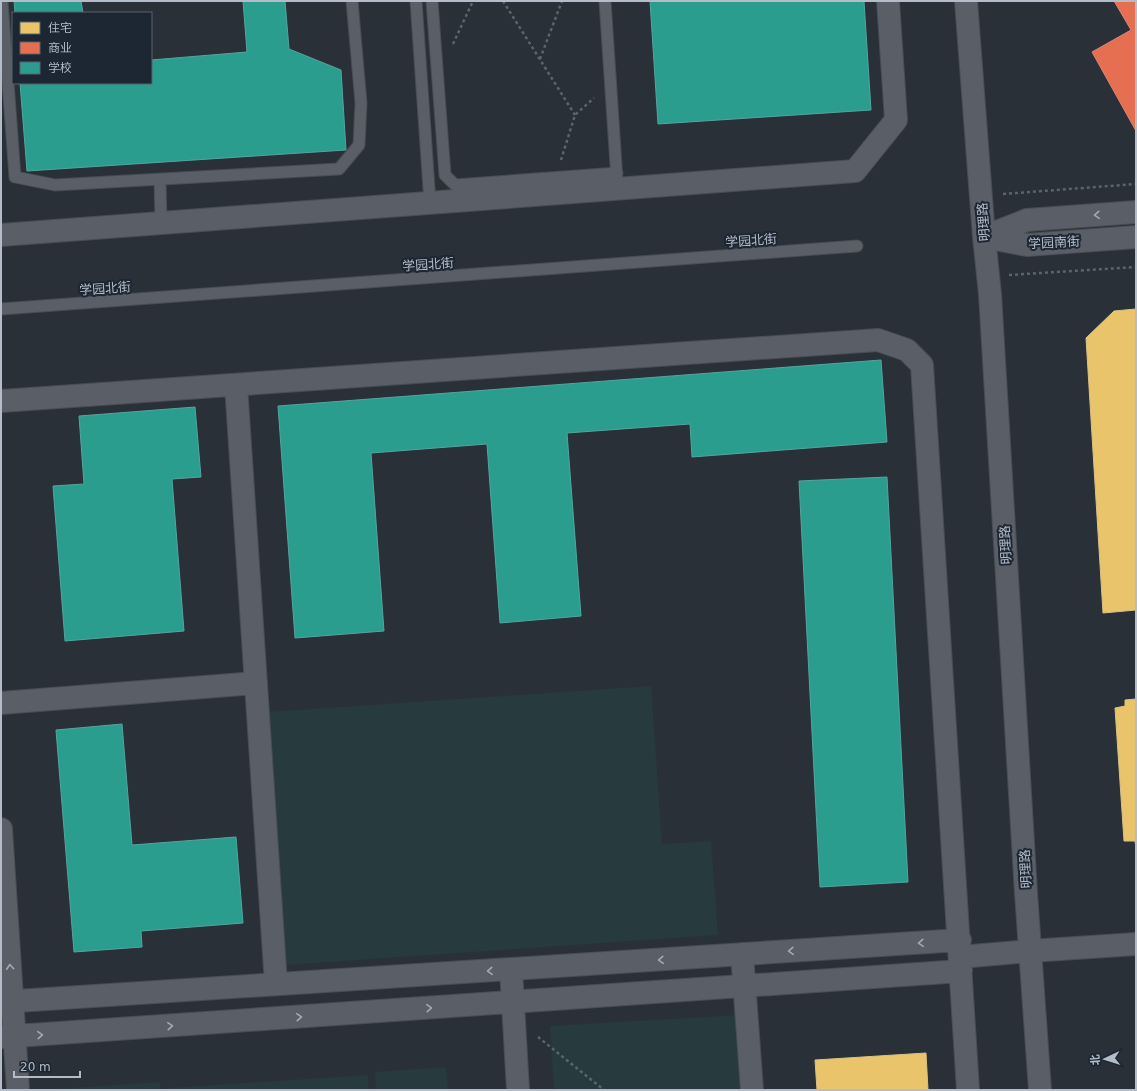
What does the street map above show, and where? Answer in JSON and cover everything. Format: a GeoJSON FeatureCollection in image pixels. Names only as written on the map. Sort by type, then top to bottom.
{"type":"FeatureCollection","features":[{"type":"Feature","properties":{"kind":"street"},"geometry":{"type":"LineString","coordinates":[[1,235],[430,203],[618,181],[855,171],[896,120],[888,1]]}},
{"type":"Feature","properties":{"kind":"street","name":"明理路"},"geometry":{"type":"LineString","coordinates":[[966,1],[988,277],[1040,1090]]}},
{"type":"Feature","properties":{"kind":"street","name":"学园南街"},"geometry":{"type":"LineString","coordinates":[[984,237],[1027,220],[1136,212]]}},
{"type":"Feature","properties":{"kind":"street","name":"学园南街"},"geometry":{"type":"LineString","coordinates":[[984,237],[1027,245],[1136,237]]}},
{"type":"Feature","properties":{"kind":"street"},"geometry":{"type":"LineString","coordinates":[[1,401],[878,340],[907,350],[922,365],[968,1090]]}},
{"type":"Feature","properties":{"kind":"street"},"geometry":{"type":"LineString","coordinates":[[236,385],[276,984]]}},
{"type":"Feature","properties":{"kind":"street"},"geometry":{"type":"LineString","coordinates":[[1,703],[256,683]]}},
{"type":"Feature","properties":{"kind":"street"},"geometry":{"type":"LineString","coordinates":[[1,830],[8,1037],[18,1090]]}},
{"type":"Feature","properties":{"kind":"street"},"geometry":{"type":"LineString","coordinates":[[8,1037],[745,986],[960,956],[1136,944]]}},
{"type":"Feature","properties":{"kind":"street"},"geometry":{"type":"LineString","coordinates":[[6,1001],[742,954],[960,956]]}},
{"type":"Feature","properties":{"kind":"street"},"geometry":{"type":"LineString","coordinates":[[742,954],[752,1090]]}},
{"type":"Feature","properties":{"kind":"street"},"geometry":{"type":"LineString","coordinates":[[511,969],[518,1090]]}},
{"type":"Feature","properties":{"kind":"lane"},"geometry":{"type":"LineString","coordinates":[[2,1],[15,177],[55,185],[339,169],[359,145],[361,103],[352,1]]}},
{"type":"Feature","properties":{"kind":"lane"},"geometry":{"type":"LineString","coordinates":[[416,1],[430,203]]}},
{"type":"Feature","properties":{"kind":"lane"},"geometry":{"type":"LineString","coordinates":[[432,1],[444,175],[455,185],[556,178],[618,181],[605,1]]}},
{"type":"Feature","properties":{"kind":"lane"},"geometry":{"type":"LineString","coordinates":[[160,179],[161,223]]}},
{"type":"Feature","properties":{"kind":"lane","name":"学园北街"},"geometry":{"type":"LineString","coordinates":[[1,309],[857,246]]}},
{"type":"Feature","properties":{"kind":"path"},"geometry":{"type":"LineString","coordinates":[[438,77],[473,1]]}},
{"type":"Feature","properties":{"kind":"path"},"geometry":{"type":"LineString","coordinates":[[503,1],[575,115]]}},
{"type":"Feature","properties":{"kind":"path"},"geometry":{"type":"LineString","coordinates":[[540,60],[562,1]]}},
{"type":"Feature","properties":{"kind":"path"},"geometry":{"type":"LineString","coordinates":[[556,178],[575,115],[611,84]]}},
{"type":"Feature","properties":{"kind":"path"},"geometry":{"type":"LineString","coordinates":[[981,196],[1136,184]]}},
{"type":"Feature","properties":{"kind":"path"},"geometry":{"type":"LineString","coordinates":[[988,277],[1136,267]]}},
{"type":"Feature","properties":{"kind":"path"},"geometry":{"type":"LineString","coordinates":[[515,1039],[539,1037],[604,1090]]}},
{"type":"Feature","properties":{"kind":"green space"},"geometry":{"type":"Polygon","coordinates":[[[651,686],[662,844],[711,841],[718,935],[285,965],[267,712],[651,686]]]}},
{"type":"Feature","properties":{"kind":"green space"},"geometry":{"type":"Polygon","coordinates":[[[739,1015],[744,1090],[554,1090],[550,1026],[739,1015]]]}},
{"type":"Feature","properties":{"kind":"green space"},"geometry":{"type":"Polygon","coordinates":[[[446,1067],[448,1090],[376,1090],[375,1072],[446,1067]]]}},
{"type":"Feature","properties":{"kind":"green space"},"geometry":{"type":"Polygon","coordinates":[[[368,1075],[369,1090],[169,1090],[169,1088],[368,1075]]]}},
{"type":"Feature","properties":{"kind":"green space"},"geometry":{"type":"Polygon","coordinates":[[[160,1082],[160,1090],[57,1090],[57,1089],[160,1082]]]}},
{"type":"Feature","properties":{"kind":"building: 住宅"},"geometry":{"type":"Polygon","coordinates":[[[1136,309],[1136,610],[1103,613],[1086,338],[1114,311],[1136,309]]]}},
{"type":"Feature","properties":{"kind":"building: 住宅"},"geometry":{"type":"Polygon","coordinates":[[[1136,699],[1136,848],[1135,841],[1124,841],[1115,708],[1125,706],[1125,700],[1136,699]]]}},
{"type":"Feature","properties":{"kind":"building: 住宅"},"geometry":{"type":"Polygon","coordinates":[[[926,1053],[928,1090],[817,1090],[815,1060],[926,1053]]]}},
{"type":"Feature","properties":{"kind":"building: 商业"},"geometry":{"type":"Polygon","coordinates":[[[1114,1],[1136,1],[1136,131],[1092,52],[1131,30],[1114,1]]]}},
{"type":"Feature","properties":{"kind":"building: 学校"},"geometry":{"type":"Polygon","coordinates":[[[14,1],[81,1],[83,12],[15,12],[14,1]]]}},
{"type":"Feature","properties":{"kind":"building: 学校"},"geometry":{"type":"Polygon","coordinates":[[[243,1],[285,1],[289,49],[341,70],[346,150],[27,171],[20,84],[152,84],[152,60],[247,52],[243,1]]]}},
{"type":"Feature","properties":{"kind":"building: 学校"},"geometry":{"type":"Polygon","coordinates":[[[650,1],[864,1],[871,110],[658,124],[650,1]]]}},
{"type":"Feature","properties":{"kind":"building: 学校"},"geometry":{"type":"Polygon","coordinates":[[[881,360],[887,442],[692,457],[690,424],[567,433],[581,616],[500,623],[487,444],[371,453],[384,631],[295,638],[278,406],[881,360]]]}},
{"type":"Feature","properties":{"kind":"building: 学校"},"geometry":{"type":"Polygon","coordinates":[[[195,407],[201,477],[172,479],[184,631],[65,641],[53,486],[84,484],[79,416],[195,407]]]}},
{"type":"Feature","properties":{"kind":"building: 学校"},"geometry":{"type":"Polygon","coordinates":[[[887,477],[908,882],[820,887],[799,481],[887,477]]]}},
{"type":"Feature","properties":{"kind":"building: 学校"},"geometry":{"type":"Polygon","coordinates":[[[122,724],[132,845],[236,837],[243,923],[141,931],[142,947],[74,952],[56,730],[122,724]]]}}]}
